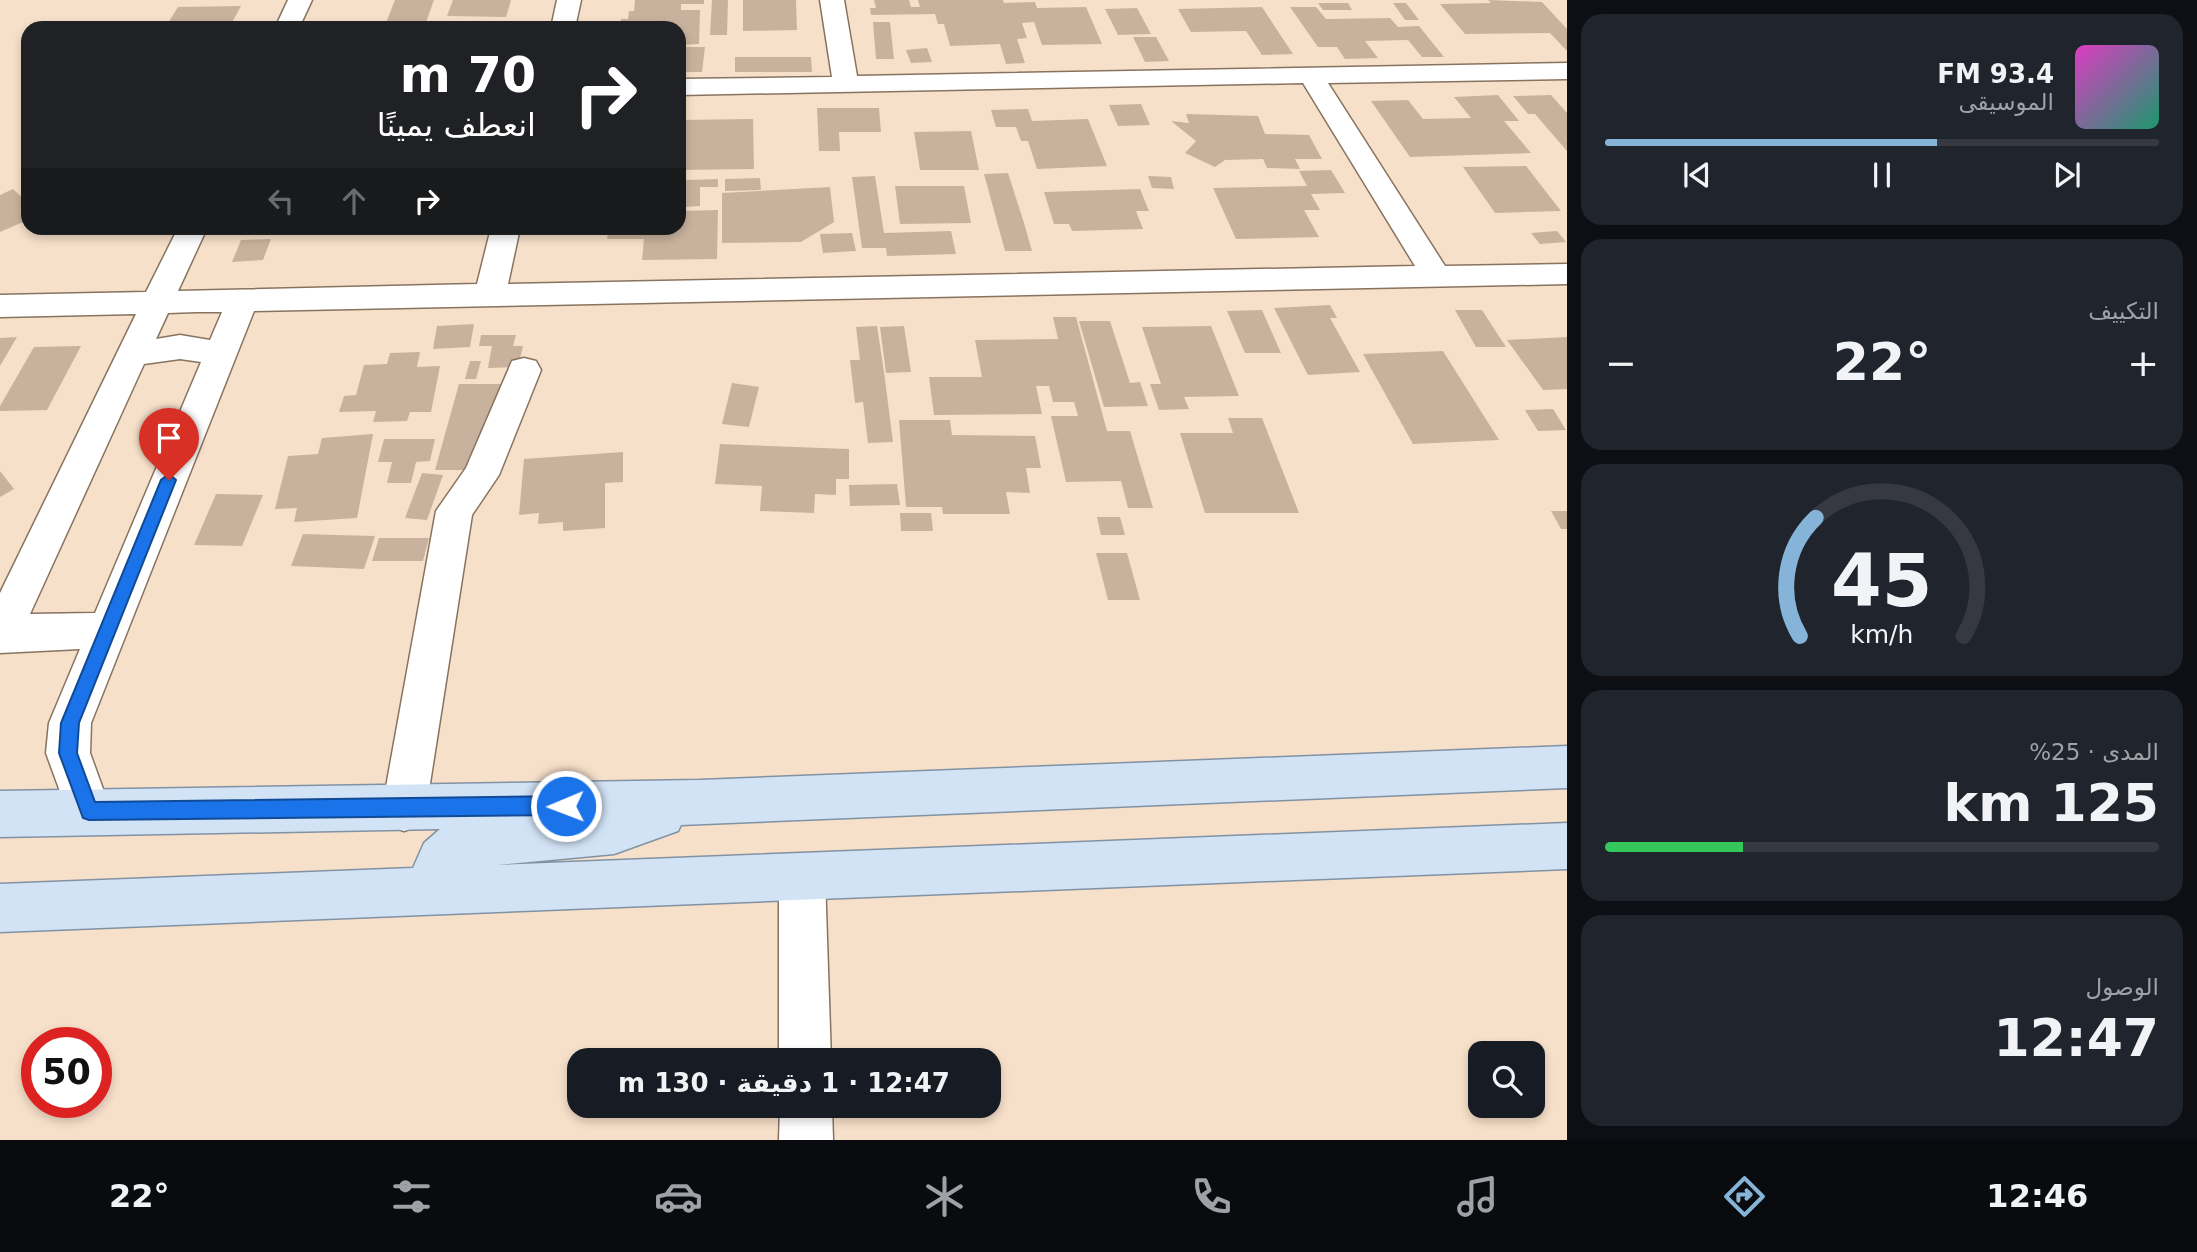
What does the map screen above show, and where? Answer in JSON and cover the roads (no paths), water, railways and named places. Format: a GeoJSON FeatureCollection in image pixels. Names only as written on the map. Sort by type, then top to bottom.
{"type":"FeatureCollection","features":[{"type":"Feature","properties":{"kind":"main road"},"geometry":{"type":"LineString","coordinates":[[0,814],[700,802],[1567,767]]}},
{"type":"Feature","properties":{"kind":"main road"},"geometry":{"type":"LineString","coordinates":[[438,891],[435,870],[439,860],[456,845],[602,833],[700,802]]}},
{"type":"Feature","properties":{"kind":"main road"},"geometry":{"type":"LineString","coordinates":[[0,908],[1567,846]]}},
{"type":"Feature","properties":{"kind":"street"},"geometry":{"type":"LineString","coordinates":[[290,21],[300,0]]}},
{"type":"Feature","properties":{"kind":"street"},"geometry":{"type":"LineString","coordinates":[[564,21],[569,0]]}},
{"type":"Feature","properties":{"kind":"street"},"geometry":{"type":"LineString","coordinates":[[832,0],[846,85]]}},
{"type":"Feature","properties":{"kind":"street"},"geometry":{"type":"LineString","coordinates":[[686,87],[1567,71]]}},
{"type":"Feature","properties":{"kind":"street"},"geometry":{"type":"LineString","coordinates":[[1312,77],[1437,276]]}},
{"type":"Feature","properties":{"kind":"street"},"geometry":{"type":"LineString","coordinates":[[106,631],[0,634],[189,235]]}},
{"type":"Feature","properties":{"kind":"street"},"geometry":{"type":"LineString","coordinates":[[491,293],[503,235]]}},
{"type":"Feature","properties":{"kind":"street"},"geometry":{"type":"LineString","coordinates":[[0,306],[242,302],[491,293],[1567,274]]}},
{"type":"Feature","properties":{"kind":"street"},"geometry":{"type":"LineString","coordinates":[[89,811],[71,766],[68,738],[75,708],[242,302]]}},
{"type":"Feature","properties":{"kind":"street"},"geometry":{"type":"LineString","coordinates":[[132,354],[180,347],[221,353]]}},
{"type":"Feature","properties":{"kind":"street"},"geometry":{"type":"LineString","coordinates":[[404,809],[454,510],[481,475],[524,370]]}},
{"type":"Feature","properties":{"kind":"street"},"geometry":{"type":"LineString","coordinates":[[802,877],[805,1048]]}},
{"type":"Feature","properties":{"kind":"street"},"geometry":{"type":"LineString","coordinates":[[806,1118],[806,1140]]}}]}
